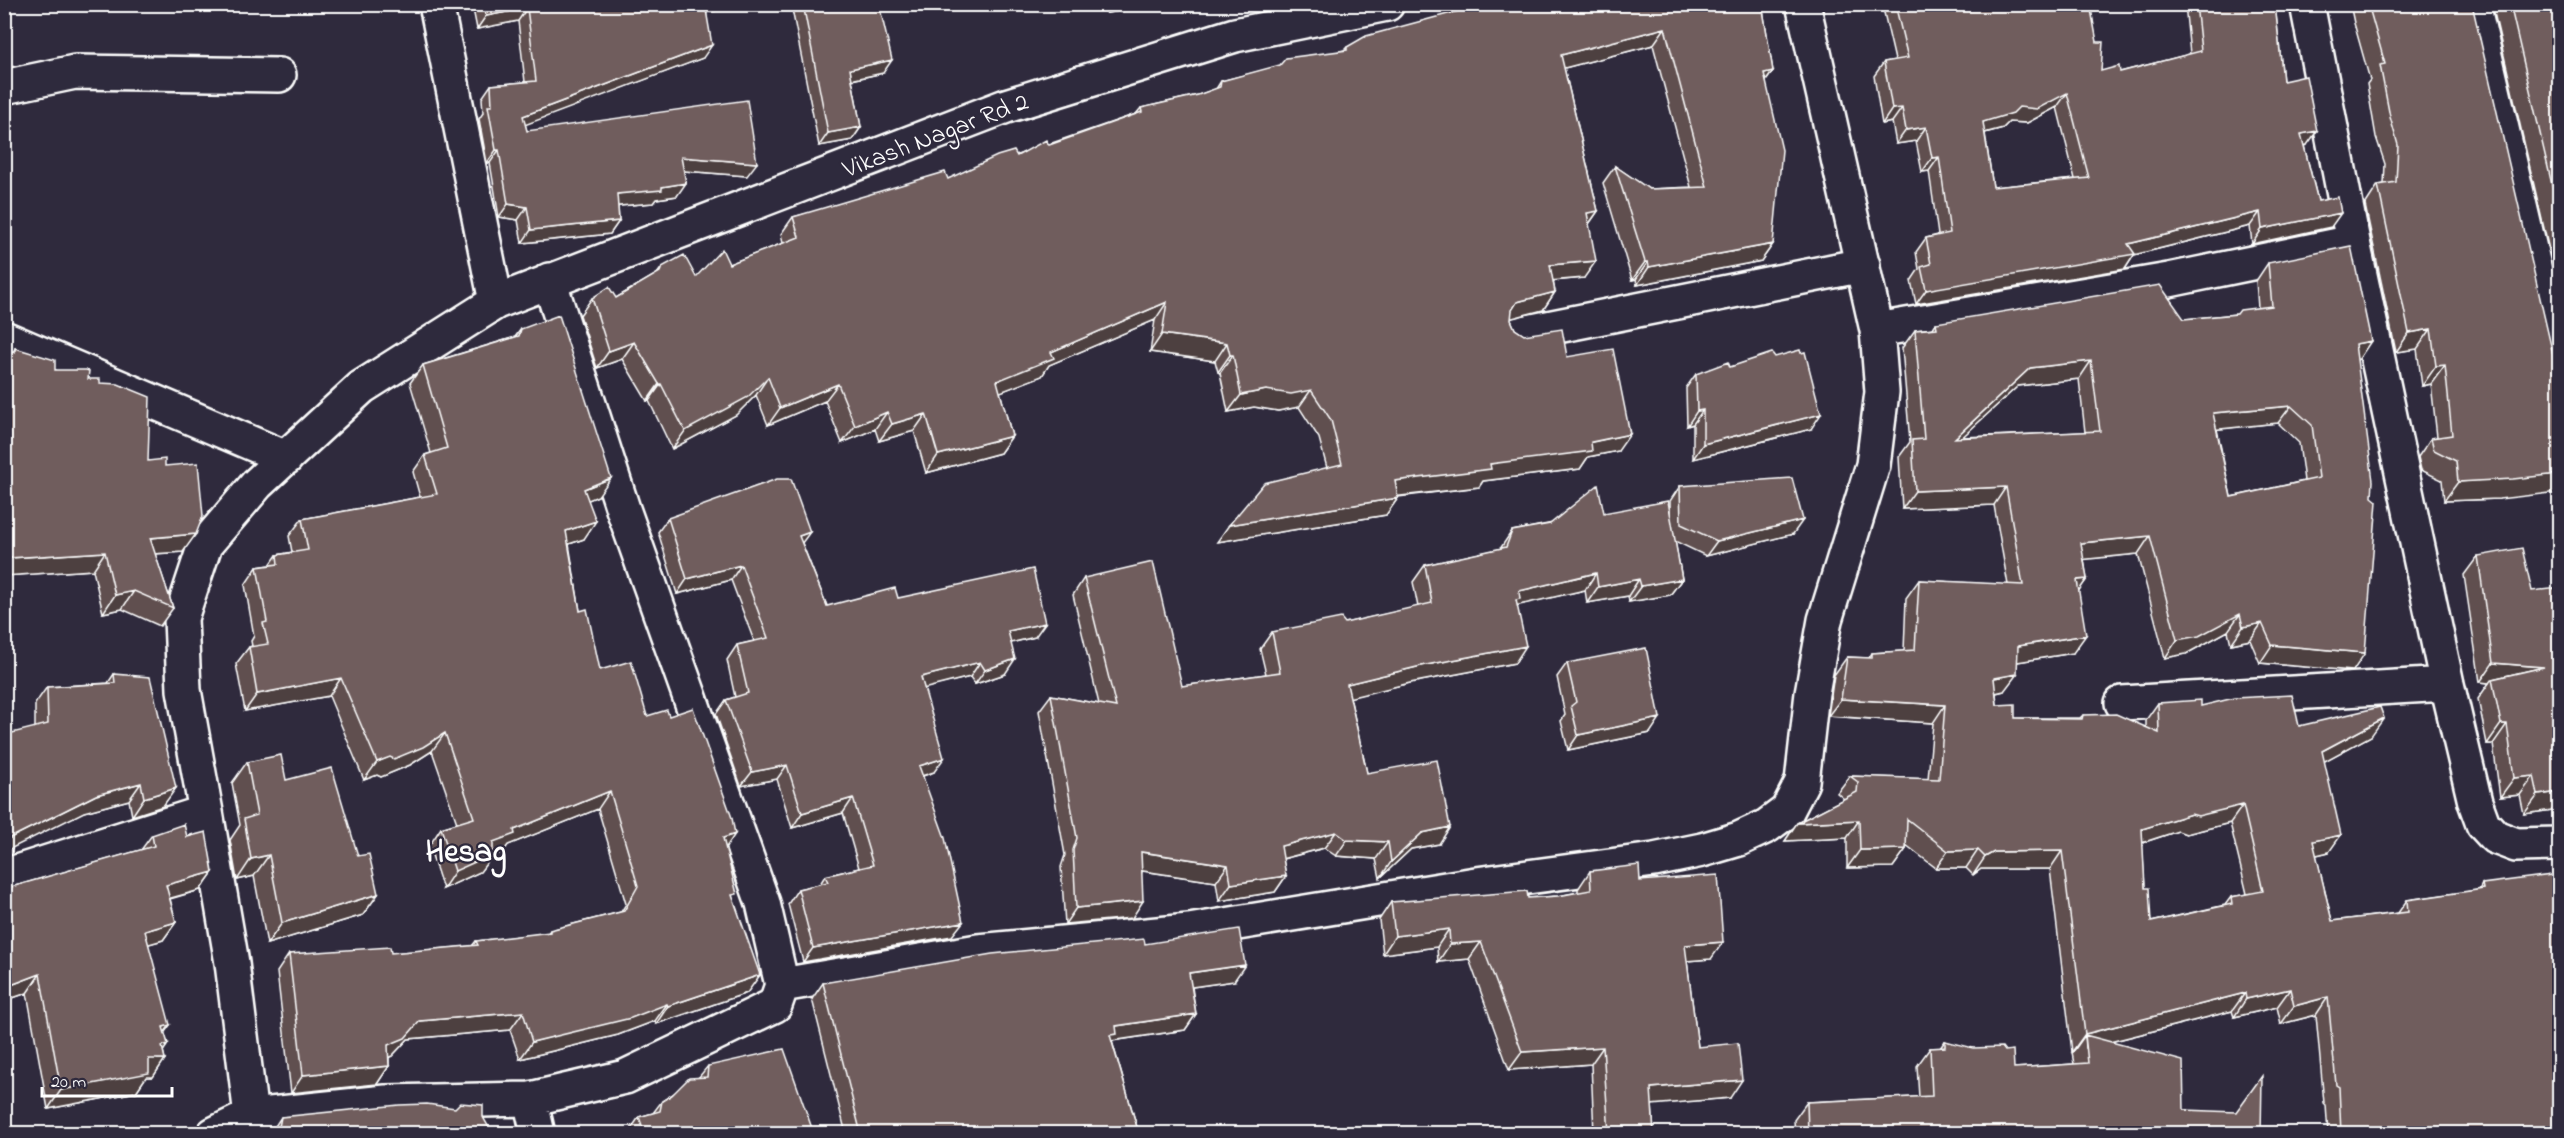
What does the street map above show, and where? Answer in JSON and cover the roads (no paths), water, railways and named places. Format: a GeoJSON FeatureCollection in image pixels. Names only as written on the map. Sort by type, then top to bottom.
{"type":"FeatureCollection","features":[{"type":"Feature","properties":{"kind":"street"},"geometry":{"type":"LineString","coordinates":[[435,4],[496,302]]}},
{"type":"Feature","properties":{"kind":"street"},"geometry":{"type":"LineString","coordinates":[[782,985],[978,951],[1189,931],[1476,884],[1654,860],[1702,850],[1739,839],[1767,826],[1787,811],[1802,782],[1812,693],[1825,620],[1873,465],[1882,392],[1877,330],[1803,4]]}},
{"type":"Feature","properties":{"kind":"street"},"geometry":{"type":"LineString","coordinates":[[2307,4],[2353,242],[2447,684],[2475,802],[2483,824],[2495,837],[2516,845],[2559,844]]}},
{"type":"Feature","properties":{"kind":"street"},"geometry":{"type":"LineString","coordinates":[[2473,4],[2559,378]]}},
{"type":"Feature","properties":{"kind":"street","name":"Vikash Nagar Rd 2"},"geometry":{"type":"LineString","coordinates":[[251,1125],[232,963],[184,690],[181,618],[206,545],[257,484],[362,387],[496,302],[1006,106],[1235,35],[1380,5]]}},
{"type":"Feature","properties":{"kind":"street"},"geometry":{"type":"LineString","coordinates":[[4,87],[75,72],[279,75]]}},
{"type":"Feature","properties":{"kind":"street"},"geometry":{"type":"LineString","coordinates":[[1877,330],[2169,280],[2353,242]]}},
{"type":"Feature","properties":{"kind":"street"},"geometry":{"type":"LineString","coordinates":[[1517,334],[1863,265]]}},
{"type":"Feature","properties":{"kind":"street"},"geometry":{"type":"LineString","coordinates":[[214,1134],[251,1125],[386,1102],[530,1099],[625,1077],[775,1005],[782,985],[763,903],[623,509],[549,280]]}},
{"type":"Feature","properties":{"kind":"street"},"geometry":{"type":"LineString","coordinates":[[4,338],[286,458]]}},
{"type":"Feature","properties":{"kind":"street"},"geometry":{"type":"LineString","coordinates":[[2122,703],[2447,684]]}},
{"type":"Feature","properties":{"kind":"street"},"geometry":{"type":"LineString","coordinates":[[4,876],[206,812]]}},
{"type":"Feature","properties":{"kind":"street"},"geometry":{"type":"LineString","coordinates":[[530,1099],[538,1134]]}},
{"type":"Feature","properties":{"kind":"district","name":"Hesag"},"geometry":{"type":"Point","coordinates":[466,850]}}]}
